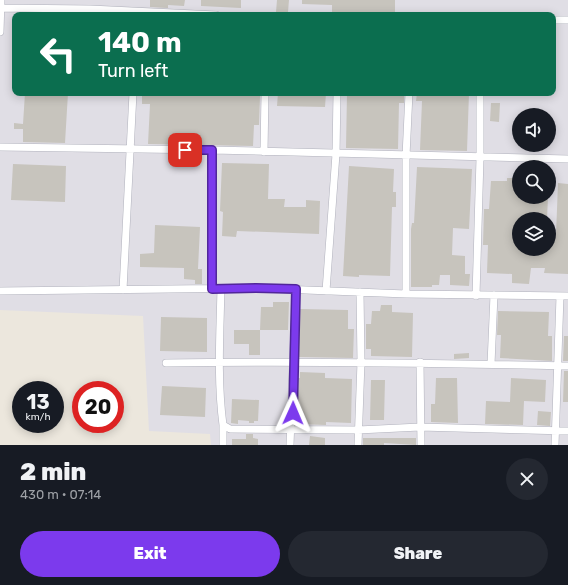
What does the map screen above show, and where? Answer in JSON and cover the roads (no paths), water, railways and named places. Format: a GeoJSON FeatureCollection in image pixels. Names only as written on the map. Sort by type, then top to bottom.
{"type":"FeatureCollection","features":[{"type":"Feature","properties":{"kind":"street"},"geometry":{"type":"LineString","coordinates":[[0,32],[1,0]]}},
{"type":"Feature","properties":{"kind":"street"},"geometry":{"type":"LineString","coordinates":[[0,8],[110,12]]}},
{"type":"Feature","properties":{"kind":"street"},"geometry":{"type":"LineString","coordinates":[[556,20],[568,20]]}},
{"type":"Feature","properties":{"kind":"street"},"geometry":{"type":"LineString","coordinates":[[123,290],[134,96]]}},
{"type":"Feature","properties":{"kind":"street"},"geometry":{"type":"LineString","coordinates":[[264,152],[265,96]]}},
{"type":"Feature","properties":{"kind":"street"},"geometry":{"type":"LineString","coordinates":[[326,291],[336,154],[337,96]]}},
{"type":"Feature","properties":{"kind":"street"},"geometry":{"type":"LineString","coordinates":[[406,294],[406,156],[409,96]]}},
{"type":"Feature","properties":{"kind":"street"},"geometry":{"type":"LineString","coordinates":[[476,296],[480,158],[480,96]]}},
{"type":"Feature","properties":{"kind":"street"},"geometry":{"type":"LineString","coordinates":[[0,147],[212,150],[480,158],[568,159]]}},
{"type":"Feature","properties":{"kind":"street"},"geometry":{"type":"LineString","coordinates":[[212,150],[212,289]]}},
{"type":"Feature","properties":{"kind":"street"},"geometry":{"type":"LineString","coordinates":[[0,291],[221,288],[296,289],[476,296],[568,296]]}},
{"type":"Feature","properties":{"kind":"street"},"geometry":{"type":"LineString","coordinates":[[221,288],[220,362],[223,445]]}},
{"type":"Feature","properties":{"kind":"street"},"geometry":{"type":"LineString","coordinates":[[290,445],[296,289]]}},
{"type":"Feature","properties":{"kind":"street"},"geometry":{"type":"LineString","coordinates":[[358,445],[361,362],[360,292]]}},
{"type":"Feature","properties":{"kind":"street"},"geometry":{"type":"LineString","coordinates":[[491,364],[494,295]]}},
{"type":"Feature","properties":{"kind":"street"},"geometry":{"type":"LineString","coordinates":[[555,445],[560,296]]}},
{"type":"Feature","properties":{"kind":"street"},"geometry":{"type":"LineString","coordinates":[[166,363],[420,362],[568,366]]}},
{"type":"Feature","properties":{"kind":"street"},"geometry":{"type":"LineString","coordinates":[[420,362],[421,445]]}},
{"type":"Feature","properties":{"kind":"street"},"geometry":{"type":"LineString","coordinates":[[223,424],[230,429],[358,430],[420,427],[568,431]]}}]}
